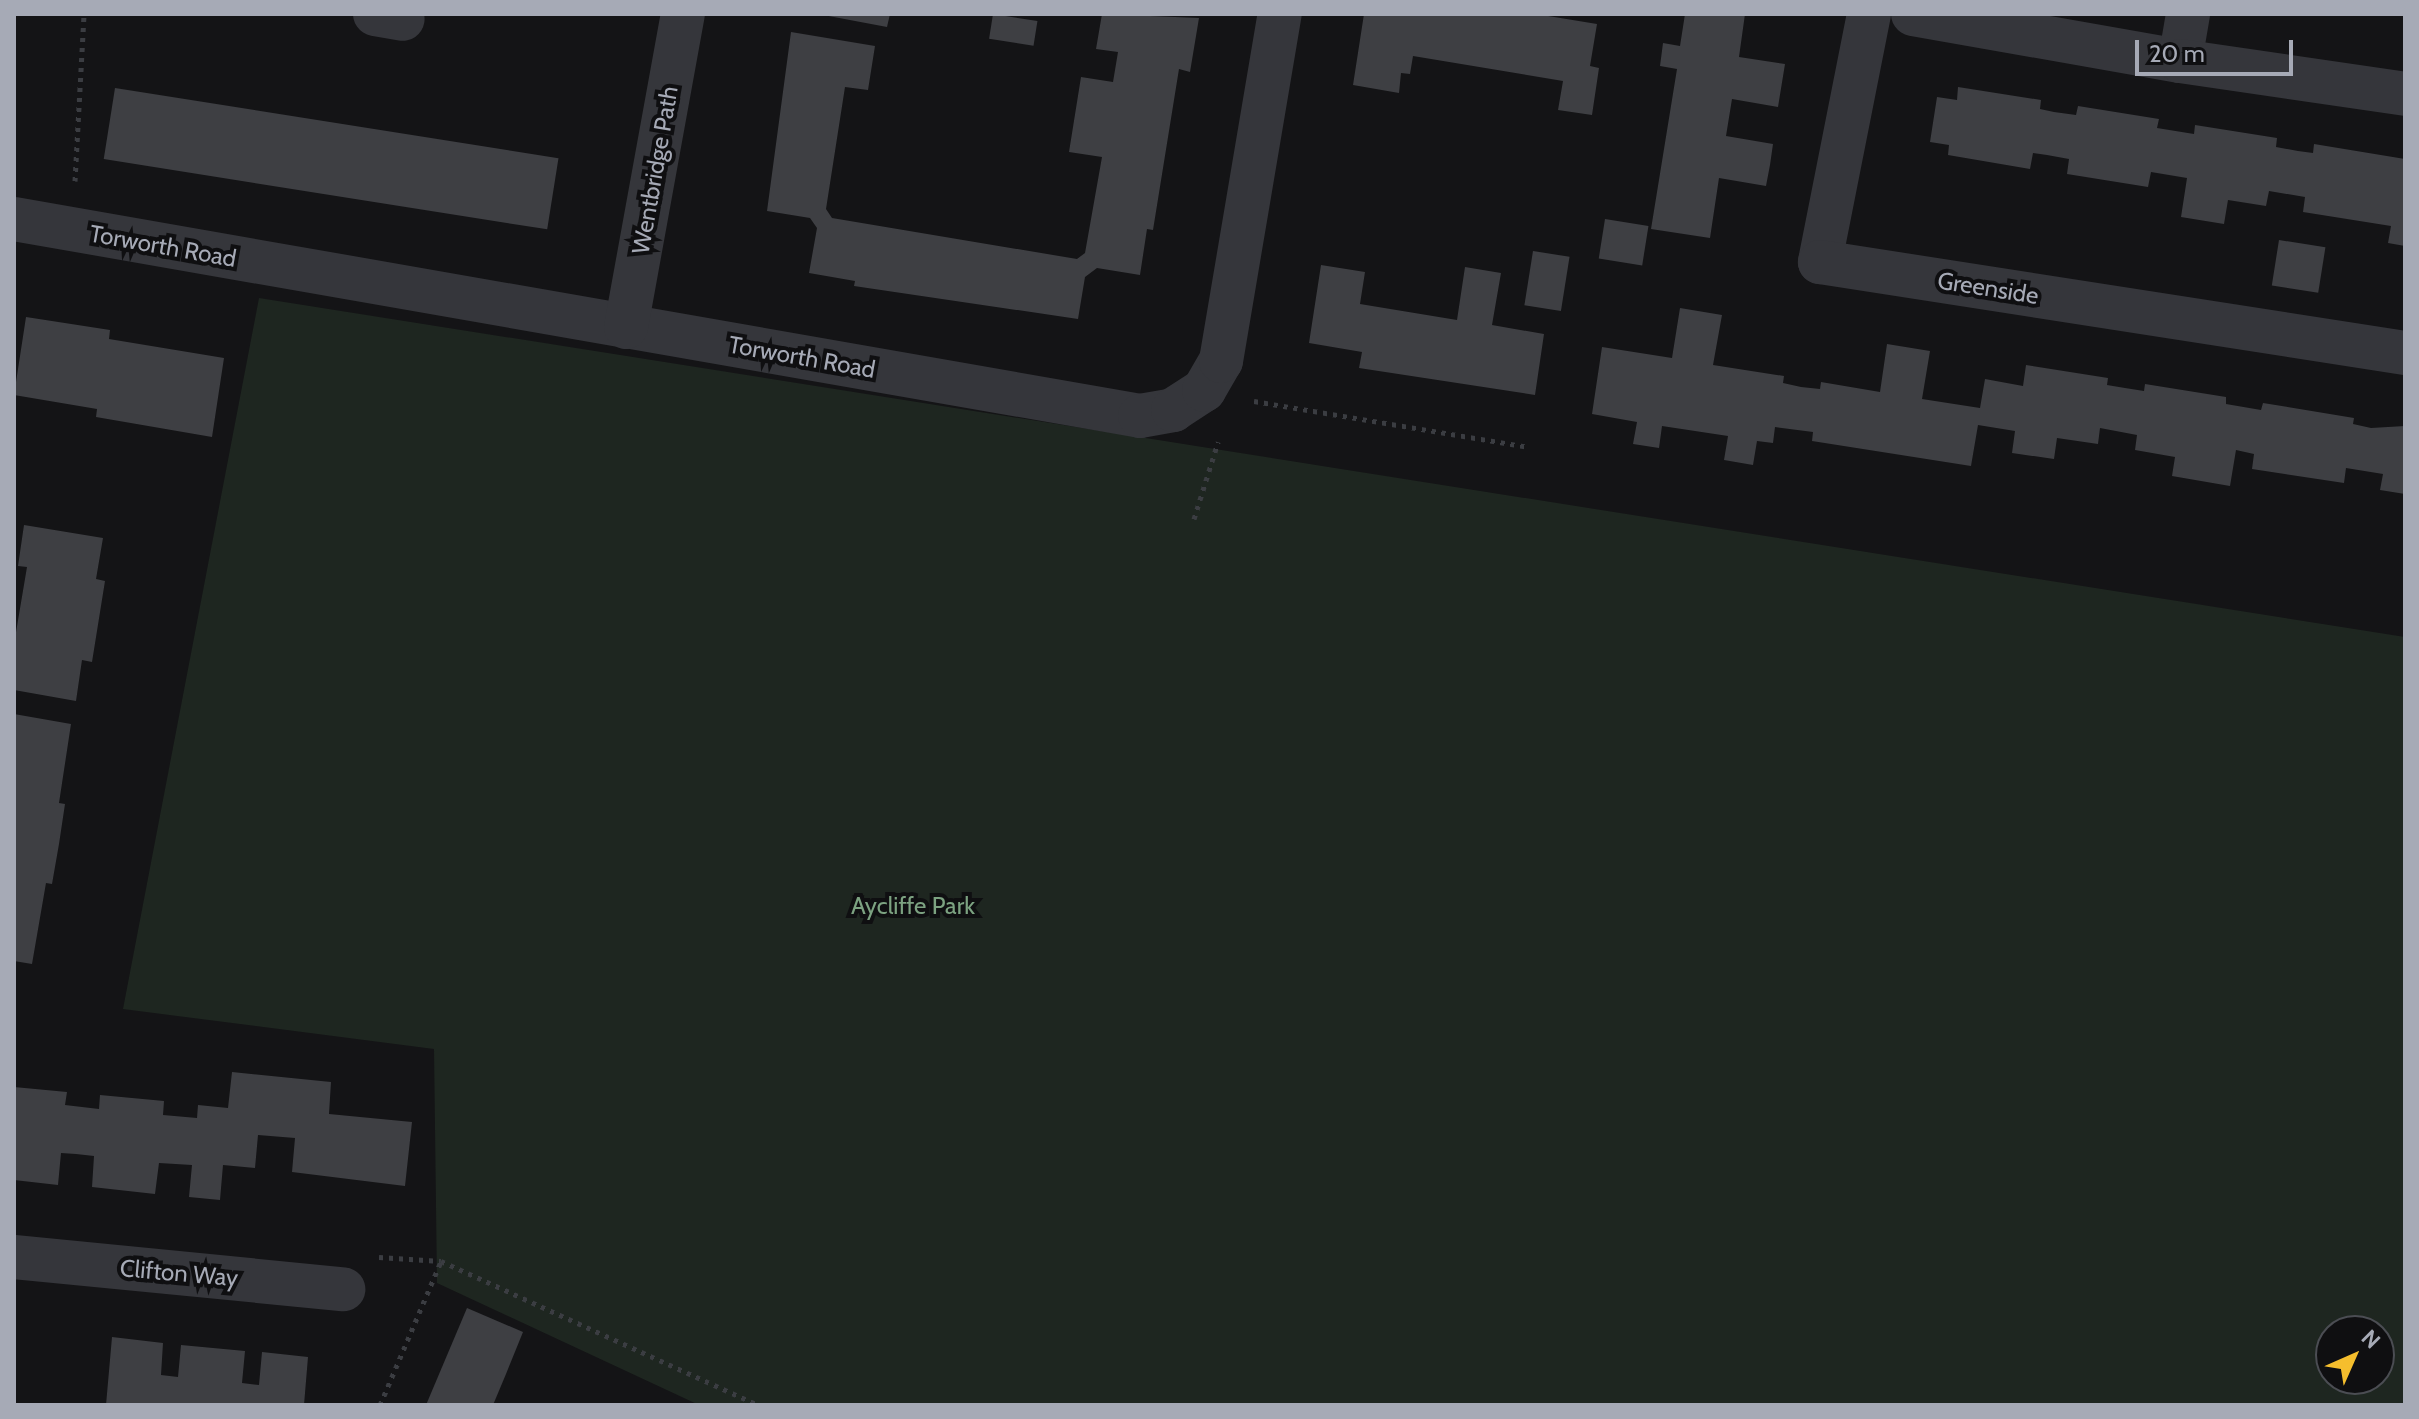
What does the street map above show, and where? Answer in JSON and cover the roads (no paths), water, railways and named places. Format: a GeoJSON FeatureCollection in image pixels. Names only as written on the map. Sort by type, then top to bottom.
{"type":"FeatureCollection","features":[{"type":"Feature","properties":{"kind":"street","name":"Wentbridge Path"},"geometry":{"type":"LineString","coordinates":[[626,327],[683,14]]}},
{"type":"Feature","properties":{"kind":"street","name":"Torworth Road"},"geometry":{"type":"LineString","coordinates":[[14,219],[1140,416],[1173,410],[1204,390],[1221,361],[1280,14]]}},
{"type":"Feature","properties":{"kind":"street","name":"Greenside"},"geometry":{"type":"LineString","coordinates":[[1869,14],[1820,262],[2405,353]]}},
{"type":"Feature","properties":{"kind":"street"},"geometry":{"type":"LineString","coordinates":[[1913,14],[2180,61],[2405,94]]}},
{"type":"Feature","properties":{"kind":"street"},"geometry":{"type":"LineString","coordinates":[[2180,61],[2188,14]]}},
{"type":"Feature","properties":{"kind":"street","name":"Clifton Way"},"geometry":{"type":"LineString","coordinates":[[14,1257],[343,1289]]}},
{"type":"Feature","properties":{"kind":"park label","name":"Aycliffe Park"},"geometry":{"type":"Point","coordinates":[913,906]}}]}
